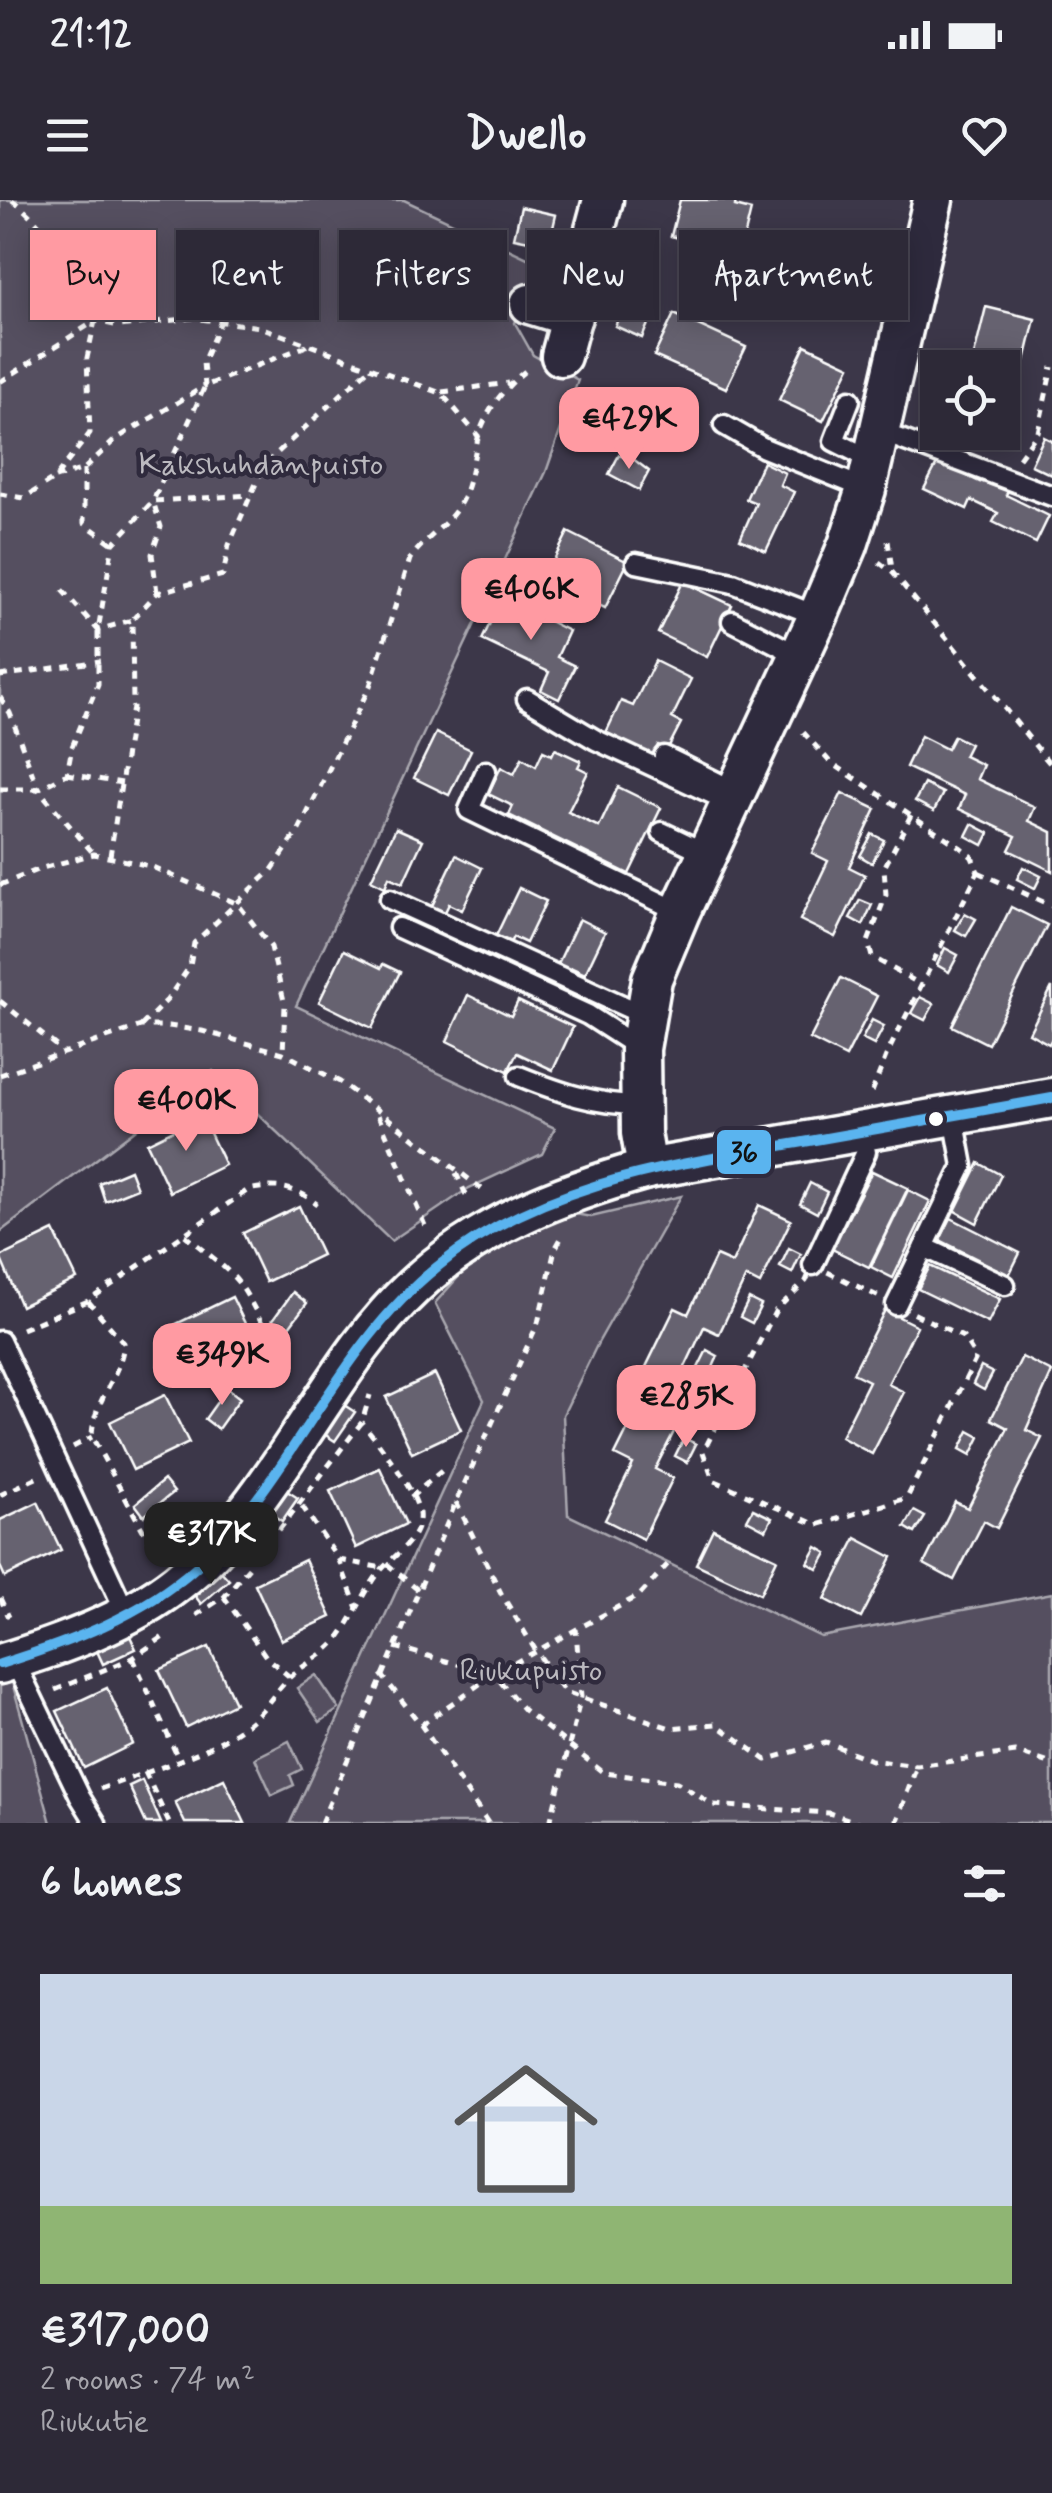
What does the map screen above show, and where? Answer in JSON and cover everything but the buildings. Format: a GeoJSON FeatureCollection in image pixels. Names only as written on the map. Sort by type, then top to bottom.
{"type":"FeatureCollection","features":[{"type":"Feature","properties":{"kind":"street"},"geometry":{"type":"LineString","coordinates":[[595,230],[603,200]]}},
{"type":"Feature","properties":{"kind":"street"},"geometry":{"type":"LineString","coordinates":[[647,1170],[640,1105],[643,1032],[652,979],[848,544],[872,460],[933,200]]}},
{"type":"Feature","properties":{"kind":"street"},"geometry":{"type":"LineString","coordinates":[[562,356],[571,320]]}},
{"type":"Feature","properties":{"kind":"street"},"geometry":{"type":"LineString","coordinates":[[7,1662],[126,1613],[178,1582],[238,1522],[352,1356],[412,1287],[455,1254],[516,1216],[590,1185],[647,1170],[1052,1098]]}},
{"type":"Feature","properties":{"kind":"lane"},"geometry":{"type":"LineString","coordinates":[[850,400],[834,442],[872,460]]}},
{"type":"Feature","properties":{"kind":"lane"},"geometry":{"type":"LineString","coordinates":[[724,425],[764,448],[1006,477],[1052,496]]}},
{"type":"Feature","properties":{"kind":"lane"},"geometry":{"type":"LineString","coordinates":[[636,564],[733,583],[818,616]]}},
{"type":"Feature","properties":{"kind":"lane"},"geometry":{"type":"LineString","coordinates":[[732,621],[800,656]]}},
{"type":"Feature","properties":{"kind":"lane"},"geometry":{"type":"LineString","coordinates":[[527,699],[596,740],[734,797]]}},
{"type":"Feature","properties":{"kind":"lane"},"geometry":{"type":"LineString","coordinates":[[664,756],[734,797]]}},
{"type":"Feature","properties":{"kind":"lane"},"geometry":{"type":"LineString","coordinates":[[486,771],[469,810],[680,912]]}},
{"type":"Feature","properties":{"kind":"lane"},"geometry":{"type":"LineString","coordinates":[[662,832],[708,854]]}},
{"type":"Feature","properties":{"kind":"lane"},"geometry":{"type":"LineString","coordinates":[[390,898],[643,1032]]}},
{"type":"Feature","properties":{"kind":"lane"},"geometry":{"type":"LineString","coordinates":[[399,928],[588,1015],[643,1032]]}},
{"type":"Feature","properties":{"kind":"lane"},"geometry":{"type":"LineString","coordinates":[[519,1076],[607,1105],[640,1105]]}},
{"type":"Feature","properties":{"kind":"lane"},"geometry":{"type":"LineString","coordinates":[[896,1305],[963,1166],[954,1117]]}},
{"type":"Feature","properties":{"kind":"lane"},"geometry":{"type":"LineString","coordinates":[[813,1265],[866,1152]]}},
{"type":"Feature","properties":{"kind":"lane"},"geometry":{"type":"LineString","coordinates":[[924,1247],[1005,1285]]}},
{"type":"Feature","properties":{"kind":"lane"},"geometry":{"type":"LineString","coordinates":[[0,1341],[126,1613]]}},
{"type":"Feature","properties":{"kind":"lane"},"geometry":{"type":"LineString","coordinates":[[7,1662],[96,1823]]}},
{"type":"Feature","properties":{"kind":"path"},"geometry":{"type":"LineString","coordinates":[[12,200],[28,212],[73,274],[95,321],[87,358],[90,432],[55,478]]}},
{"type":"Feature","properties":{"kind":"path"},"geometry":{"type":"LineString","coordinates":[[0,382],[95,321],[119,326],[193,318],[260,327],[441,393],[508,383]]}},
{"type":"Feature","properties":{"kind":"path"},"geometry":{"type":"LineString","coordinates":[[67,774],[72,747],[98,684],[98,630],[113,544],[153,500],[204,386],[203,362],[221,321]]}},
{"type":"Feature","properties":{"kind":"path"},"geometry":{"type":"LineString","coordinates":[[0,494],[24,498],[55,478],[84,469],[116,439],[204,386],[309,345]]}},
{"type":"Feature","properties":{"kind":"path"},"geometry":{"type":"LineString","coordinates":[[140,1026],[167,1000],[190,966],[194,943],[272,870],[299,830],[370,686],[410,560],[457,508],[475,461],[478,436],[508,383],[549,353],[562,356]]}},
{"type":"Feature","properties":{"kind":"path"},"geometry":{"type":"LineString","coordinates":[[1006,477],[1038,432],[1052,367]]}},
{"type":"Feature","properties":{"kind":"path"},"geometry":{"type":"LineString","coordinates":[[98,630],[132,620],[157,593],[223,575],[229,546],[264,465],[370,368]]}},
{"type":"Feature","properties":{"kind":"path"},"geometry":{"type":"LineString","coordinates":[[441,393],[478,436]]}},
{"type":"Feature","properties":{"kind":"path"},"geometry":{"type":"LineString","coordinates":[[84,469],[84,523],[113,544]]}},
{"type":"Feature","properties":{"kind":"path"},"geometry":{"type":"LineString","coordinates":[[153,500],[251,495]]}},
{"type":"Feature","properties":{"kind":"path"},"geometry":{"type":"LineString","coordinates":[[153,500],[161,526],[152,554],[157,593]]}},
{"type":"Feature","properties":{"kind":"path"},"geometry":{"type":"LineString","coordinates":[[887,536],[893,573]]}},
{"type":"Feature","properties":{"kind":"path"},"geometry":{"type":"LineString","coordinates":[[879,562],[893,573],[1052,766]]}},
{"type":"Feature","properties":{"kind":"path"},"geometry":{"type":"LineString","coordinates":[[62,590],[98,630]]}},
{"type":"Feature","properties":{"kind":"path"},"geometry":{"type":"LineString","coordinates":[[110,856],[133,707],[132,620]]}},
{"type":"Feature","properties":{"kind":"path"},"geometry":{"type":"LineString","coordinates":[[0,676],[100,660]]}},
{"type":"Feature","properties":{"kind":"path"},"geometry":{"type":"LineString","coordinates":[[0,696],[38,788],[94,854]]}},
{"type":"Feature","properties":{"kind":"path"},"geometry":{"type":"LineString","coordinates":[[772,714],[802,730],[830,762],[972,856],[978,872],[1052,906]]}},
{"type":"Feature","properties":{"kind":"path"},"geometry":{"type":"LineString","coordinates":[[0,789],[38,788],[67,774],[122,783]]}},
{"type":"Feature","properties":{"kind":"path"},"geometry":{"type":"LineString","coordinates":[[911,816],[884,868],[886,894],[868,942],[872,957],[921,984]]}},
{"type":"Feature","properties":{"kind":"path"},"geometry":{"type":"LineString","coordinates":[[0,884],[94,854],[174,875],[238,904],[271,947],[285,1005],[282,1053]]}},
{"type":"Feature","properties":{"kind":"path"},"geometry":{"type":"LineString","coordinates":[[872,1092],[886,1056],[978,872]]}},
{"type":"Feature","properties":{"kind":"path"},"geometry":{"type":"LineString","coordinates":[[0,1001],[65,1054]]}},
{"type":"Feature","properties":{"kind":"path"},"geometry":{"type":"LineString","coordinates":[[0,1074],[140,1026],[202,1031],[282,1053],[340,1082],[482,1189]]}},
{"type":"Feature","properties":{"kind":"path"},"geometry":{"type":"LineString","coordinates":[[377,1112],[426,1228]]}},
{"type":"Feature","properties":{"kind":"path"},"geometry":{"type":"LineString","coordinates":[[455,1170],[467,1197]]}},
{"type":"Feature","properties":{"kind":"path"},"geometry":{"type":"LineString","coordinates":[[18,1330],[88,1301],[248,1190],[276,1184],[301,1192],[317,1204]]}},
{"type":"Feature","properties":{"kind":"path"},"geometry":{"type":"LineString","coordinates":[[320,1823],[456,1502],[538,1323],[554,1249],[567,1227]]}},
{"type":"Feature","properties":{"kind":"path"},"geometry":{"type":"LineString","coordinates":[[185,1235],[237,1281],[276,1350],[289,1361]]}},
{"type":"Feature","properties":{"kind":"path"},"geometry":{"type":"LineString","coordinates":[[813,1265],[963,1337],[976,1358],[907,1498],[817,1526],[713,1480],[703,1452],[776,1310],[806,1280],[813,1265]]}},
{"type":"Feature","properties":{"kind":"path"},"geometry":{"type":"LineString","coordinates":[[88,1301],[124,1343],[122,1363],[92,1422],[92,1437],[150,1543]]}},
{"type":"Feature","properties":{"kind":"path"},"geometry":{"type":"LineString","coordinates":[[80,1797],[245,1726],[271,1703],[290,1677],[326,1651],[385,1566],[403,1550],[416,1530],[419,1513],[395,1468],[362,1422]]}},
{"type":"Feature","properties":{"kind":"path"},"geometry":{"type":"LineString","coordinates":[[411,1496],[444,1468]]}},
{"type":"Feature","properties":{"kind":"path"},"geometry":{"type":"LineString","coordinates":[[456,1502],[502,1596],[566,1692],[670,1728],[716,1724],[766,1760],[826,1742],[872,1760],[917,1766],[1016,1752],[1052,1764]]}},
{"type":"Feature","properties":{"kind":"path"},"geometry":{"type":"LineString","coordinates":[[301,1504],[340,1560],[357,1608]]}},
{"type":"Feature","properties":{"kind":"path"},"geometry":{"type":"LineString","coordinates":[[340,1560],[385,1566],[418,1590]]}},
{"type":"Feature","properties":{"kind":"path"},"geometry":{"type":"LineString","coordinates":[[421,1725],[494,1674],[640,1595],[668,1564]]}},
{"type":"Feature","properties":{"kind":"path"},"geometry":{"type":"LineString","coordinates":[[224,1596],[267,1658],[290,1677]]}},
{"type":"Feature","properties":{"kind":"path"},"geometry":{"type":"LineString","coordinates":[[0,1598],[10,1618]]}},
{"type":"Feature","properties":{"kind":"path"},"geometry":{"type":"LineString","coordinates":[[550,1823],[581,1697],[576,1629]]}},
{"type":"Feature","properties":{"kind":"path"},"geometry":{"type":"LineString","coordinates":[[393,1647],[494,1674],[524,1710],[604,1774],[677,1782],[713,1805],[828,1813],[860,1823]]}},
{"type":"Feature","properties":{"kind":"path"},"geometry":{"type":"LineString","coordinates":[[133,1658],[178,1758]]}},
{"type":"Feature","properties":{"kind":"path"},"geometry":{"type":"LineString","coordinates":[[382,1674],[488,1823]]}},
{"type":"Feature","properties":{"kind":"path"},"geometry":{"type":"LineString","coordinates":[[896,1823],[917,1766]]}},
{"type":"Feature","properties":{"kind":"path"},"geometry":{"type":"LineString","coordinates":[[145,1772],[169,1823]]}},
{"type":"Feature","properties":{"kind":"green space","name":"Kakshuhdanpuisto"},"geometry":{"type":"Polygon","coordinates":[[[0,200],[404,200],[468,230],[339,230],[339,320],[507,320],[507,248],[527,258],[527,292],[515,323],[533,355],[578,380],[546,472],[296,1006],[555,1128],[542,1154],[469,1188],[391,1241],[213,1071],[0,1232],[0,200]]]}},
{"type":"Feature","properties":{"kind":"green space","name":"Riukupuisto"},"geometry":{"type":"Polygon","coordinates":[[[681,1196],[598,1343],[563,1415],[568,1515],[821,1637],[1052,1593],[1052,1823],[290,1823],[484,1400],[435,1303],[472,1262],[565,1212],[591,1217],[681,1196]]]}},
{"type":"Feature","properties":{"kind":"green space"},"geometry":{"type":"Polygon","coordinates":[[[316,1675],[339,1709],[320,1722],[297,1688],[316,1675]]]}},
{"type":"Feature","properties":{"kind":"green space"},"geometry":{"type":"Polygon","coordinates":[[[12,1682],[51,1823],[0,1823],[0,1686],[12,1682]]]}},
{"type":"Feature","properties":{"kind":"green space"},"geometry":{"type":"Polygon","coordinates":[[[289,1741],[302,1769],[290,1775],[294,1785],[272,1795],[255,1758],[289,1741]]]}},
{"type":"Feature","properties":{"kind":"transit line","name":"36"},"geometry":{"type":"LineString","coordinates":[[0,1664],[78,1637],[128,1614],[196,1567],[260,1495],[341,1375],[401,1300],[477,1238],[519,1215],[608,1182],[655,1170],[1052,1098]]}}]}
